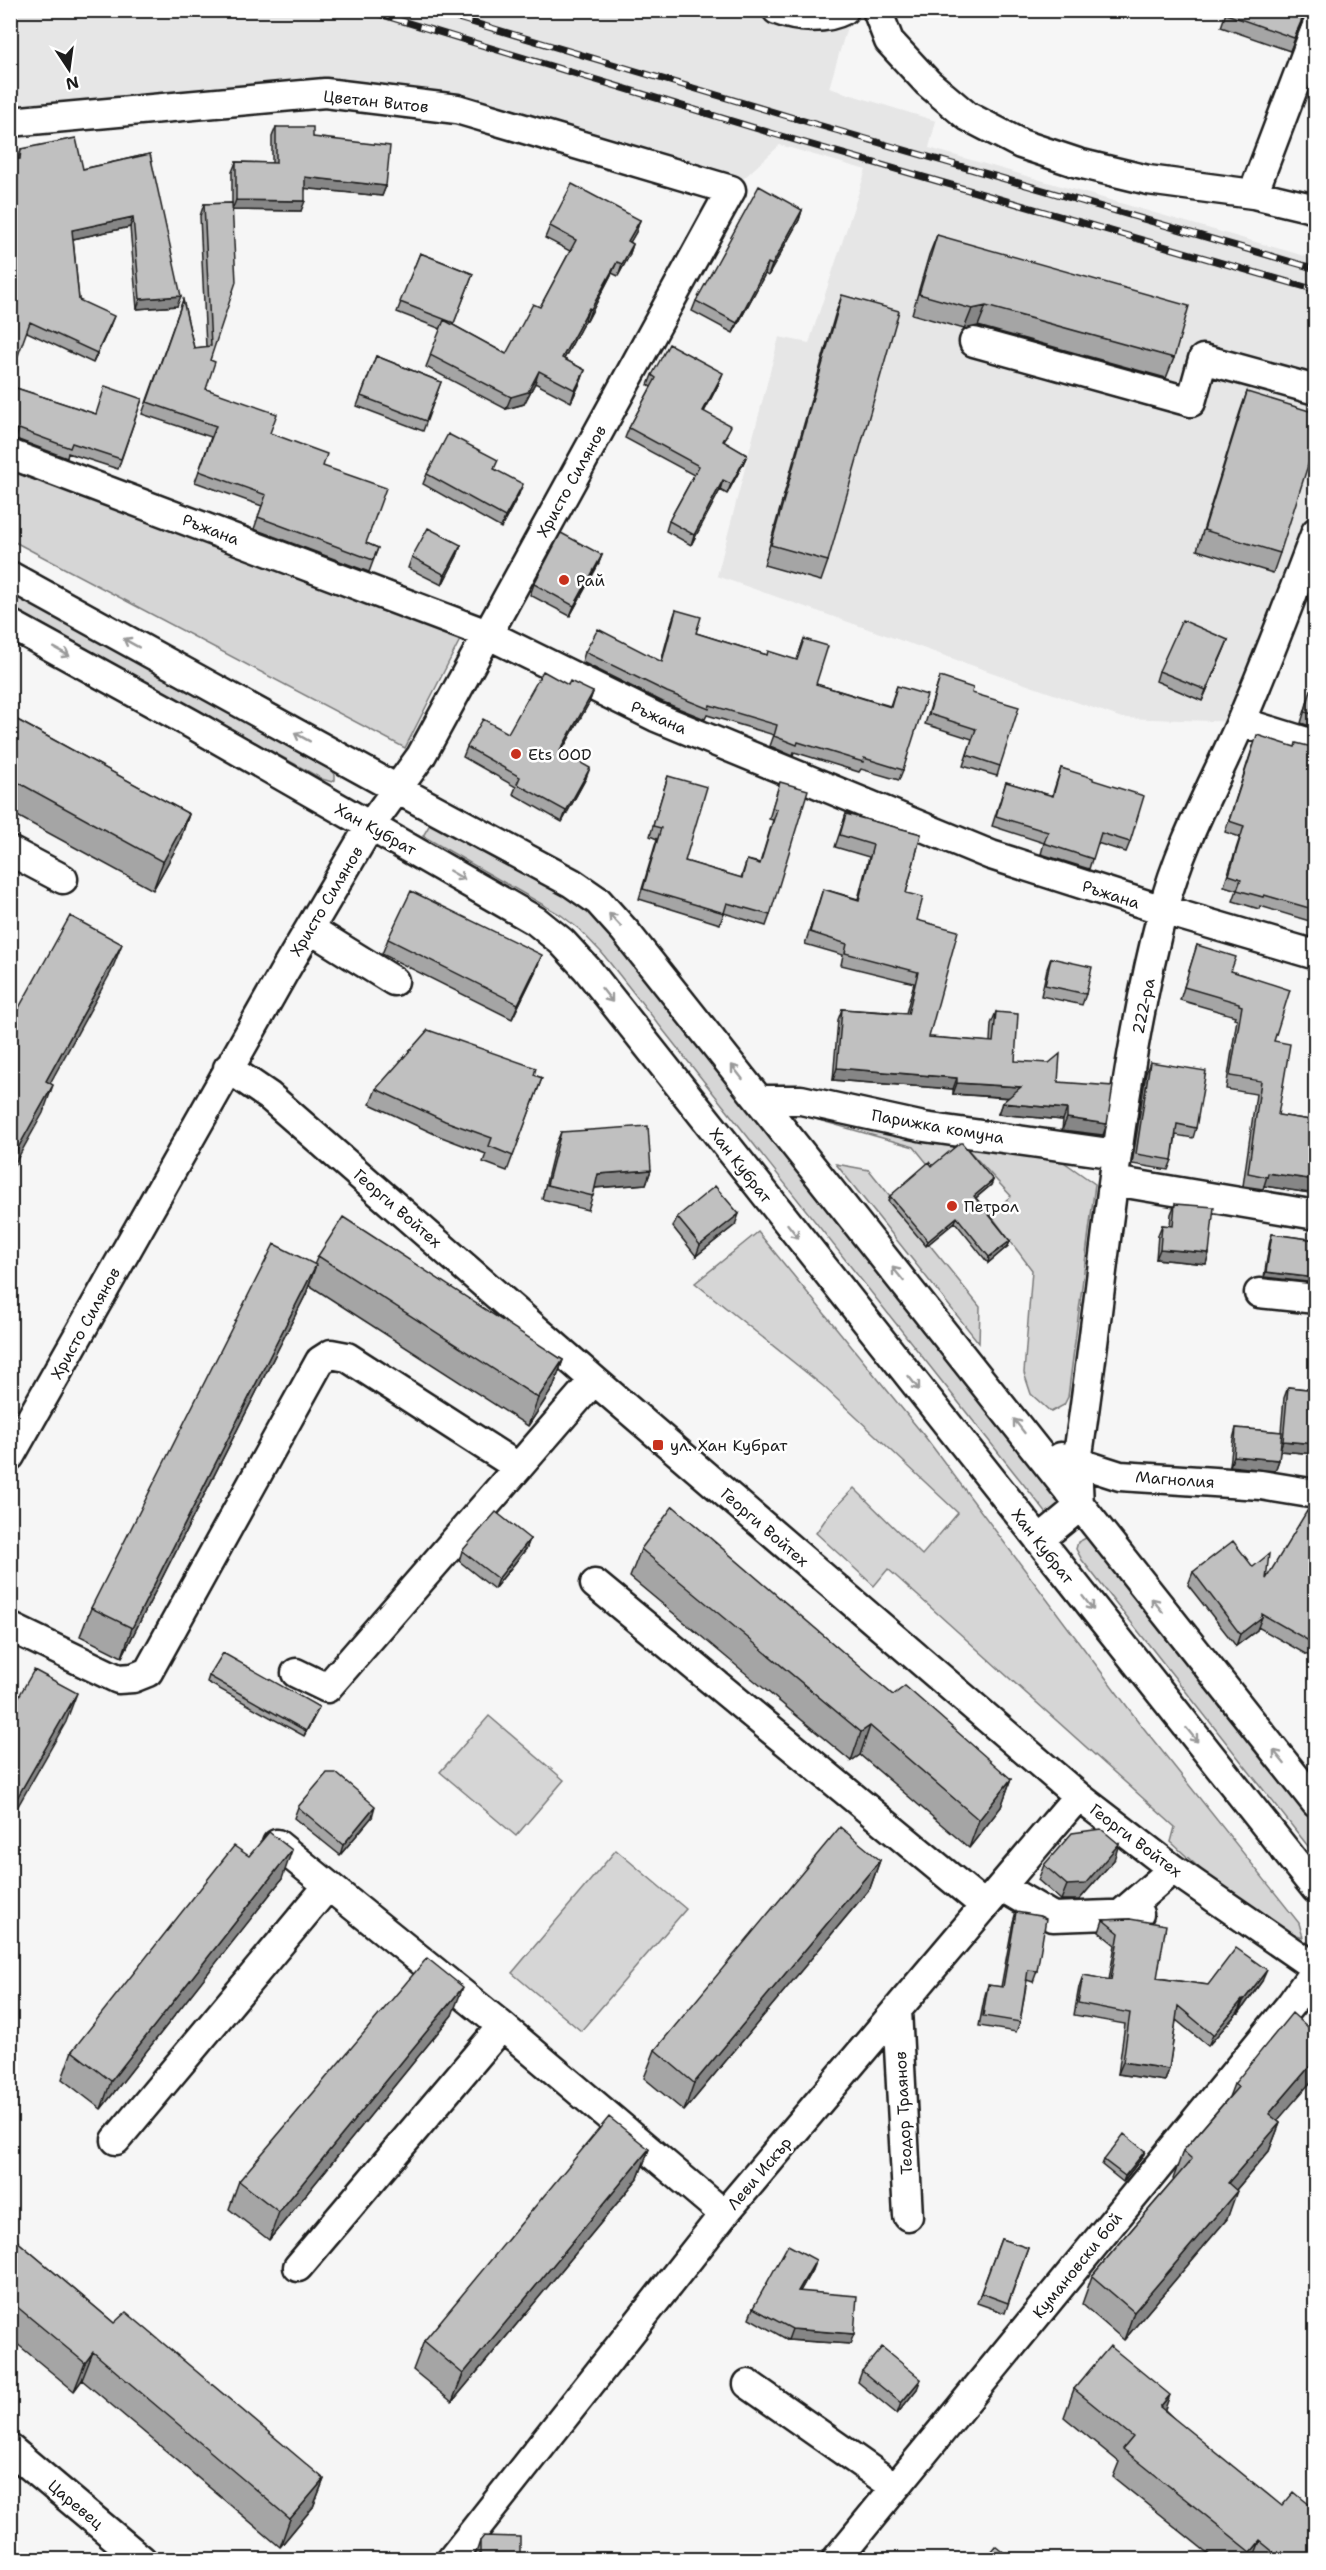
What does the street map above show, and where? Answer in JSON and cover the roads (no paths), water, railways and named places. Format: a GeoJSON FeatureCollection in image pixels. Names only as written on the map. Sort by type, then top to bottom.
{"type":"FeatureCollection","features":[{"type":"Feature","properties":{"kind":"street"},"geometry":{"type":"LineString","coordinates":[[777,10],[811,17],[836,14],[844,10]]}},
{"type":"Feature","properties":{"kind":"street"},"geometry":{"type":"LineString","coordinates":[[877,10],[889,40],[928,83],[967,116],[1021,144],[1078,163],[1148,180],[1253,194],[1316,210]]}},
{"type":"Feature","properties":{"kind":"street"},"geometry":{"type":"LineString","coordinates":[[1253,194],[1316,28]]}},
{"type":"Feature","properties":{"kind":"street","name":"Цветан Витов"},"geometry":{"type":"LineString","coordinates":[[10,122],[325,93],[457,109],[731,190]]}},
{"type":"Feature","properties":{"kind":"street","name":"Христо Силянов"},"geometry":{"type":"LineString","coordinates":[[10,1456],[228,1068],[370,826],[421,756],[731,190]]}},
{"type":"Feature","properties":{"kind":"street"},"geometry":{"type":"LineString","coordinates":[[974,342],[1191,402],[1203,359],[1316,390]]}},
{"type":"Feature","properties":{"kind":"street","name":"Ръжана"},"geometry":{"type":"LineString","coordinates":[[10,454],[488,634],[656,717],[991,855],[1316,956]]}},
{"type":"Feature","properties":{"kind":"street","name":"222-ра"},"geometry":{"type":"LineString","coordinates":[[1079,1507],[1077,1461],[1116,1167],[1137,1032],[1163,910],[1182,852],[1241,722],[1316,532]]}},
{"type":"Feature","properties":{"kind":"street"},"geometry":{"type":"LineString","coordinates":[[10,576],[572,883],[598,901],[625,931],[1037,1450],[1079,1507],[1316,1803]]}},
{"type":"Feature","properties":{"kind":"street","name":"Хан Кубрат"},"geometry":{"type":"LineString","coordinates":[[10,624],[192,724],[536,921],[562,942],[587,969],[1316,1889]]}},
{"type":"Feature","properties":{"kind":"street"},"geometry":{"type":"LineString","coordinates":[[1241,722],[1316,745]]}},
{"type":"Feature","properties":{"kind":"street"},"geometry":{"type":"LineString","coordinates":[[10,851],[63,879]]}},
{"type":"Feature","properties":{"kind":"street"},"geometry":{"type":"LineString","coordinates":[[310,929],[394,981]]}},
{"type":"Feature","properties":{"kind":"street","name":"Георги Войтех"},"geometry":{"type":"LineString","coordinates":[[228,1068],[269,1096],[594,1380],[1078,1796],[1173,1869],[1316,1969]]}},
{"type":"Feature","properties":{"kind":"street","name":"Парижка комуна"},"geometry":{"type":"LineString","coordinates":[[759,1100],[801,1100],[1116,1167],[1316,1215]]}},
{"type":"Feature","properties":{"kind":"street"},"geometry":{"type":"LineString","coordinates":[[1259,1293],[1316,1299]]}},
{"type":"Feature","properties":{"kind":"street"},"geometry":{"type":"LineString","coordinates":[[10,1627],[118,1679],[133,1678],[148,1672],[321,1361],[331,1354],[347,1357],[518,1467]]}},
{"type":"Feature","properties":{"kind":"street"},"geometry":{"type":"LineString","coordinates":[[296,1674],[327,1688],[594,1380]]}},
{"type":"Feature","properties":{"kind":"street","name":"Магнолия"},"geometry":{"type":"LineString","coordinates":[[1037,1450],[1120,1476],[1261,1485],[1316,1494]]}},
{"type":"Feature","properties":{"kind":"street"},"geometry":{"type":"LineString","coordinates":[[1039,1540],[1079,1507]]}},
{"type":"Feature","properties":{"kind":"street"},"geometry":{"type":"LineString","coordinates":[[595,1584],[994,1897],[1053,1917],[1130,1914],[1173,1869]]}},
{"type":"Feature","properties":{"kind":"street","name":"Леви Искър"},"geometry":{"type":"LineString","coordinates":[[451,2559],[724,2214],[1078,1796]]}},
{"type":"Feature","properties":{"kind":"street"},"geometry":{"type":"LineString","coordinates":[[277,1844],[502,2026],[724,2214]]}},
{"type":"Feature","properties":{"kind":"street"},"geometry":{"type":"LineString","coordinates":[[116,2140],[328,1886]]}},
{"type":"Feature","properties":{"kind":"street","name":"Кумановски бой"},"geometry":{"type":"LineString","coordinates":[[836,2559],[1291,2004],[1316,1969]]}},
{"type":"Feature","properties":{"kind":"street","name":"Теодор Траянов"},"geometry":{"type":"LineString","coordinates":[[897,2010],[908,2216]]}},
{"type":"Feature","properties":{"kind":"street"},"geometry":{"type":"LineString","coordinates":[[298,2266],[502,2026]]}},
{"type":"Feature","properties":{"kind":"street"},"geometry":{"type":"LineString","coordinates":[[748,2384],[895,2487]]}},
{"type":"Feature","properties":{"kind":"street","name":"Царевец"},"geometry":{"type":"LineString","coordinates":[[10,2450],[142,2559]]}},
{"type":"Feature","properties":{"kind":"railway"},"geometry":{"type":"LineString","coordinates":[[366,10],[781,136],[1316,290]]}},
{"type":"Feature","properties":{"kind":"railway"},"geometry":{"type":"LineString","coordinates":[[431,10],[1316,269]]}},
{"type":"Feature","properties":{"kind":"place","name":"Рай"},"geometry":{"type":"Point","coordinates":[564,580]}},
{"type":"Feature","properties":{"kind":"place","name":"Ets OOD"},"geometry":{"type":"Point","coordinates":[516,754]}},
{"type":"Feature","properties":{"kind":"place","name":"Петрол"},"geometry":{"type":"Point","coordinates":[952,1206]}},
{"type":"Feature","properties":{"kind":"place","name":"ул. Хан Кубрат"},"geometry":{"type":"Point","coordinates":[658,1445]}}]}
